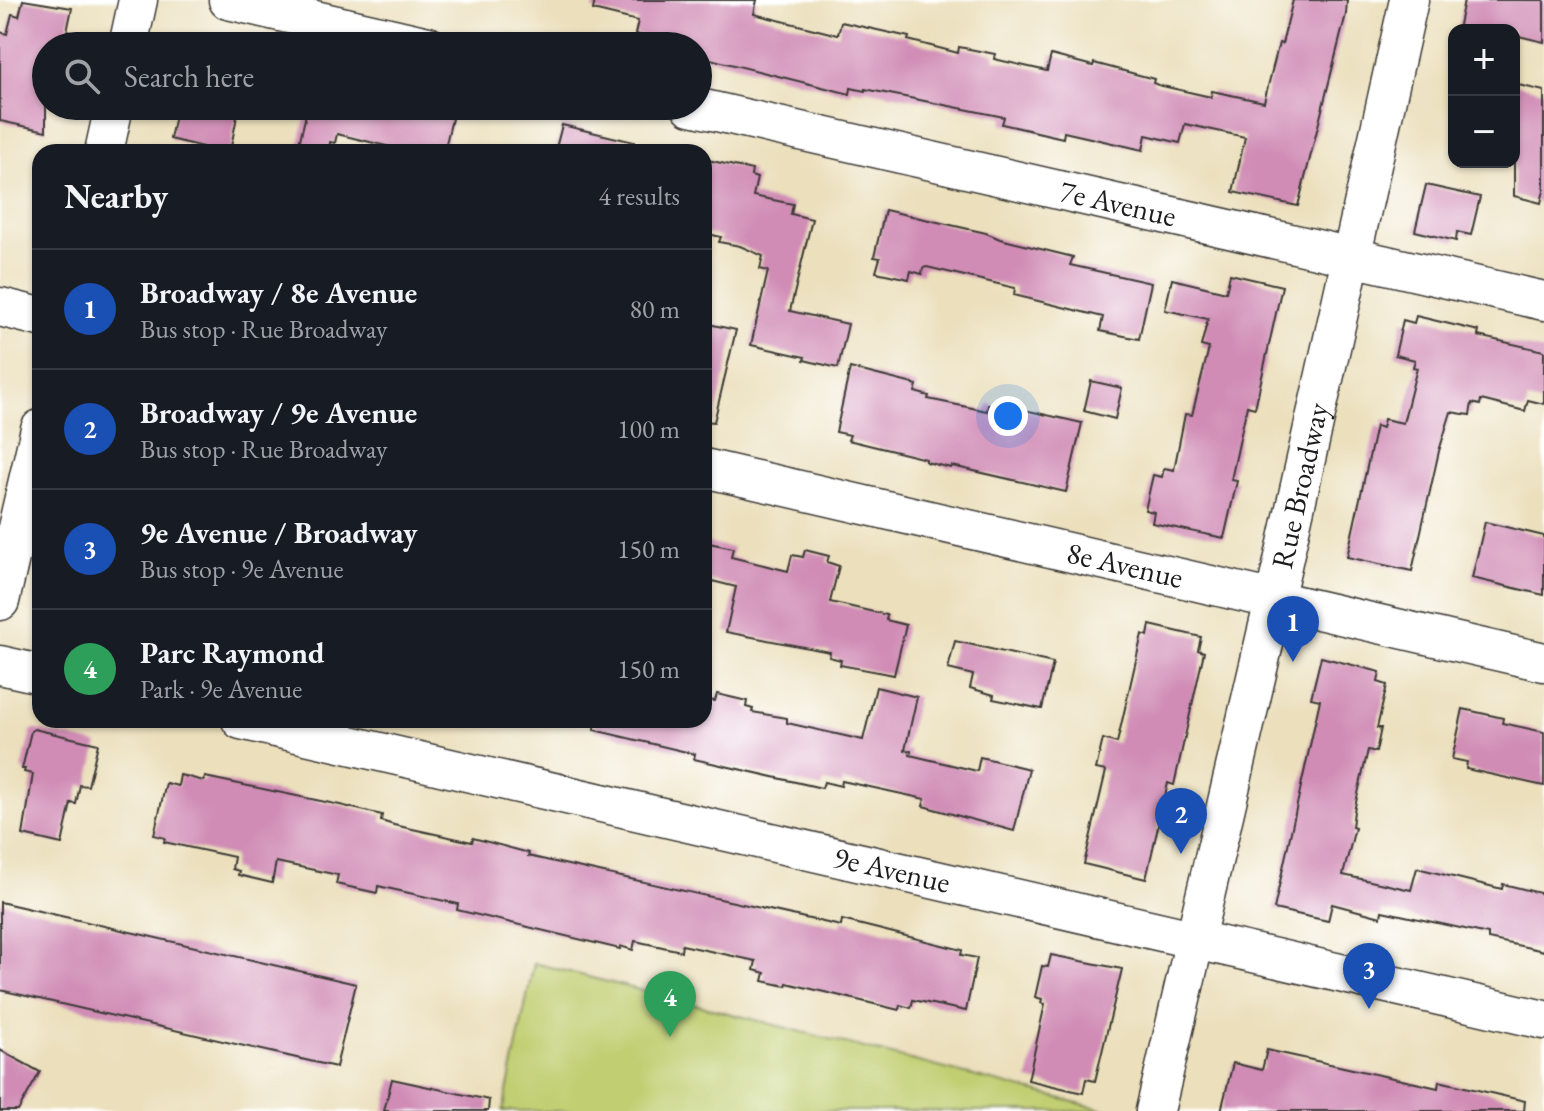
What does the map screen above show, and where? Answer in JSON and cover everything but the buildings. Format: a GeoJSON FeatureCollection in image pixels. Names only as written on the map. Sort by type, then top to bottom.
{"type":"FeatureCollection","features":[{"type":"Feature","properties":{"kind":"street"},"geometry":{"type":"LineString","coordinates":[[131,32],[138,0]]}},
{"type":"Feature","properties":{"kind":"street"},"geometry":{"type":"LineString","coordinates":[[228,0],[367,32]]}},
{"type":"Feature","properties":{"kind":"street","name":"Rue Broadway"},"geometry":{"type":"LineString","coordinates":[[1155,1111],[1409,0]]}},
{"type":"Feature","properties":{"kind":"street","name":"7e Avenue"},"geometry":{"type":"LineString","coordinates":[[712,111],[1544,301]]}},
{"type":"Feature","properties":{"kind":"street"},"geometry":{"type":"LineString","coordinates":[[106,144],[111,120]]}},
{"type":"Feature","properties":{"kind":"street"},"geometry":{"type":"LineString","coordinates":[[0,307],[32,315]]}},
{"type":"Feature","properties":{"kind":"street"},"geometry":{"type":"LineString","coordinates":[[0,601],[32,463]]}},
{"type":"Feature","properties":{"kind":"street","name":"8e Avenue"},"geometry":{"type":"LineString","coordinates":[[712,470],[1544,662]]}},
{"type":"Feature","properties":{"kind":"street"},"geometry":{"type":"LineString","coordinates":[[0,665],[32,672]]}},
{"type":"Feature","properties":{"kind":"street","name":"9e Avenue"},"geometry":{"type":"LineString","coordinates":[[276,728],[1544,1020]]}},
{"type":"Feature","properties":{"kind":"green space"},"geometry":{"type":"Polygon","coordinates":[[[534,963],[1109,1111],[503,1111],[534,963]]]}},
{"type":"Feature","properties":{"kind":"place","name":"Broadway / 8e Avenue"},"geometry":{"type":"Point","coordinates":[1293,662]}},
{"type":"Feature","properties":{"kind":"place","name":"Broadway / 9e Avenue"},"geometry":{"type":"Point","coordinates":[1181,854]}},
{"type":"Feature","properties":{"kind":"place","name":"9e Avenue / Broadway"},"geometry":{"type":"Point","coordinates":[1369,1009]}},
{"type":"Feature","properties":{"kind":"place","name":"Parc Raymond"},"geometry":{"type":"Point","coordinates":[670,1037]}}]}
